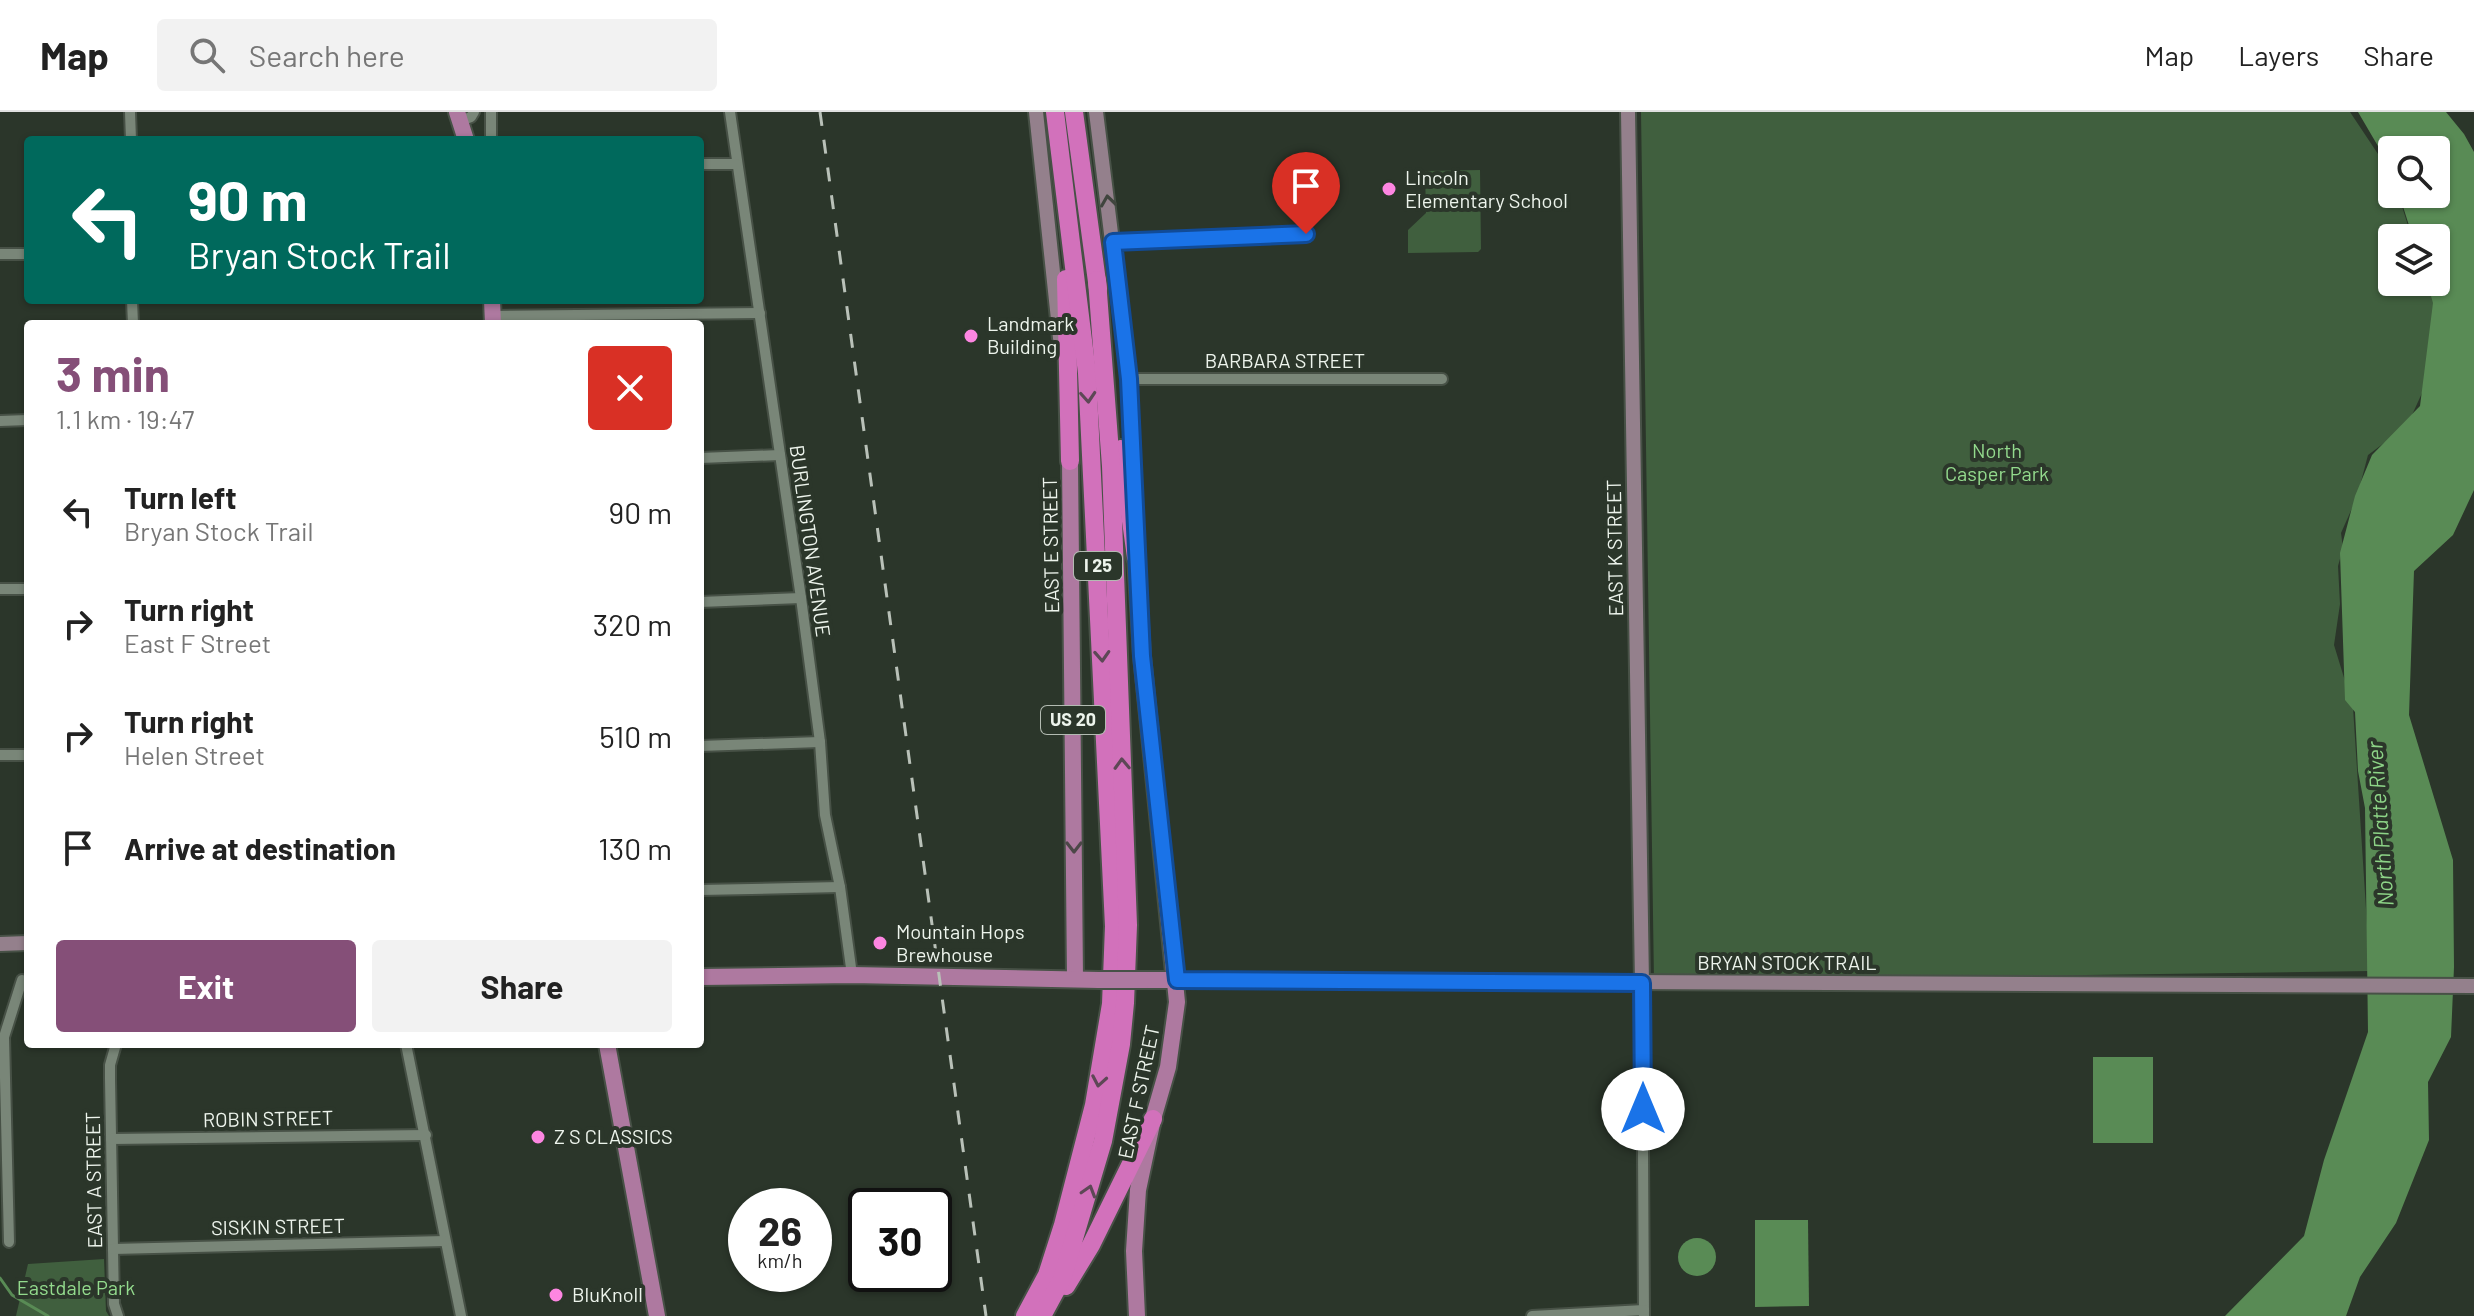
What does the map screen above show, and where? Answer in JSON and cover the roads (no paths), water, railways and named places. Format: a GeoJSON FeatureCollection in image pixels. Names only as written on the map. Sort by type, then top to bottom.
{"type":"FeatureCollection","features":[{"type":"Feature","properties":{"kind":"highway","name":"I 25"},"geometry":{"type":"LineString","coordinates":[[1025,1316],[1047,1275],[1090,1121],[1111,1004],[1113,957],[1114,911],[1087,373],[1055,112]]}},
{"type":"Feature","properties":{"kind":"highway","name":"I 25"},"geometry":{"type":"LineString","coordinates":[[1045,1316],[1062,1279],[1103,1141],[1119,1059],[1128,925],[1111,466],[1097,280],[1074,112]]}},
{"type":"Feature","properties":{"kind":"highway","name":"US 20"},"geometry":{"type":"LineString","coordinates":[[1067,208],[1065,254],[1070,461]]}},
{"type":"Feature","properties":{"kind":"highway"},"geometry":{"type":"LineString","coordinates":[[1097,280],[1136,557]]}},
{"type":"Feature","properties":{"kind":"highway"},"geometry":{"type":"LineString","coordinates":[[1045,1316],[1091,1245],[1153,1119]]}},
{"type":"Feature","properties":{"kind":"main road","name":"EAST E STREET"},"geometry":{"type":"LineString","coordinates":[[1036,112],[1070,461],[1075,979]]}},
{"type":"Feature","properties":{"kind":"main road","name":"EAST F STREET"},"geometry":{"type":"LineString","coordinates":[[1096,112],[1129,379],[1142,656],[1177,980],[1171,1052],[1138,1190],[1134,1251],[1137,1316]]}},
{"type":"Feature","properties":{"kind":"main road","name":"EAST K STREET"},"geometry":{"type":"LineString","coordinates":[[1628,112],[1642,983]]}},
{"type":"Feature","properties":{"kind":"main road"},"geometry":{"type":"LineString","coordinates":[[464,115],[466,136]]}},
{"type":"Feature","properties":{"kind":"main road"},"geometry":{"type":"LineString","coordinates":[[0,944],[24,943]]}},
{"type":"Feature","properties":{"kind":"main road","name":"BRYAN STOCK TRAIL"},"geometry":{"type":"LineString","coordinates":[[704,977],[852,975],[1099,980],[2474,986]]}},
{"type":"Feature","properties":{"kind":"main road"},"geometry":{"type":"LineString","coordinates":[[608,1048],[657,1316]]}},
{"type":"Feature","properties":{"kind":"street"},"geometry":{"type":"LineString","coordinates":[[130,112],[131,136]]}},
{"type":"Feature","properties":{"kind":"street"},"geometry":{"type":"LineString","coordinates":[[491,112],[491,136]]}},
{"type":"Feature","properties":{"kind":"street","name":"BURLINGTON AVENUE"},"geometry":{"type":"LineString","coordinates":[[730,112],[801,598],[820,742],[825,815],[840,887],[852,975]]}},
{"type":"Feature","properties":{"kind":"street"},"geometry":{"type":"LineString","coordinates":[[704,164],[736,164]]}},
{"type":"Feature","properties":{"kind":"street"},"geometry":{"type":"LineString","coordinates":[[1113,242],[1306,234]]}},
{"type":"Feature","properties":{"kind":"street"},"geometry":{"type":"LineString","coordinates":[[0,254],[24,254]]}},
{"type":"Feature","properties":{"kind":"street"},"geometry":{"type":"LineString","coordinates":[[493,313],[760,313]]}},
{"type":"Feature","properties":{"kind":"street","name":"BARBARA STREET"},"geometry":{"type":"LineString","coordinates":[[1129,379],[1442,379]]}},
{"type":"Feature","properties":{"kind":"street"},"geometry":{"type":"LineString","coordinates":[[0,421],[24,420]]}},
{"type":"Feature","properties":{"kind":"street"},"geometry":{"type":"LineString","coordinates":[[704,458],[780,455]]}},
{"type":"Feature","properties":{"kind":"street"},"geometry":{"type":"LineString","coordinates":[[0,589],[24,589]]}},
{"type":"Feature","properties":{"kind":"street"},"geometry":{"type":"LineString","coordinates":[[704,602],[801,598]]}},
{"type":"Feature","properties":{"kind":"street"},"geometry":{"type":"LineString","coordinates":[[704,746],[820,742]]}},
{"type":"Feature","properties":{"kind":"street"},"geometry":{"type":"LineString","coordinates":[[0,755],[24,755]]}},
{"type":"Feature","properties":{"kind":"street"},"geometry":{"type":"LineString","coordinates":[[704,890],[840,887]]}},
{"type":"Feature","properties":{"kind":"street"},"geometry":{"type":"LineString","coordinates":[[9,1242],[3,1152],[4,1037],[22,980]]}},
{"type":"Feature","properties":{"kind":"street"},"geometry":{"type":"LineString","coordinates":[[1532,1316],[1644,1313],[1642,983]]}},
{"type":"Feature","properties":{"kind":"street","name":"EAST A STREET"},"geometry":{"type":"LineString","coordinates":[[115,1048],[110,1065],[114,1304],[118,1316]]}},
{"type":"Feature","properties":{"kind":"street"},"geometry":{"type":"LineString","coordinates":[[407,1048],[461,1316]]}},
{"type":"Feature","properties":{"kind":"street","name":"ROBIN STREET"},"geometry":{"type":"LineString","coordinates":[[111,1139],[426,1135]]}},
{"type":"Feature","properties":{"kind":"street","name":"SISKIN STREET"},"geometry":{"type":"LineString","coordinates":[[113,1249],[445,1241]]}},
{"type":"Feature","properties":{"kind":"water","name":"North Platte River"},"geometry":{"type":"Polygon","coordinates":[[[2358,112],[2446,112],[2474,152],[2474,490],[2453,535],[2414,571],[2409,715],[2453,860],[2451,1037],[2428,1082],[2429,1140],[2396,1223],[2360,1277],[2346,1316],[2225,1316],[2304,1236],[2324,1160],[2368,1032],[2365,808],[2358,771],[2355,712],[2345,700],[2340,553],[2355,496],[2372,455],[2420,406],[2433,303],[2431,296],[2450,296],[2450,224],[2409,224],[2403,208],[2450,208],[2450,136],[2378,136],[2378,146],[2358,112]]]}},
{"type":"Feature","properties":{"kind":"water"},"geometry":{"type":"Polygon","coordinates":[[[2093,1057],[2153,1057],[2153,1143],[2093,1143],[2093,1057]]]}},
{"type":"Feature","properties":{"kind":"water"},"geometry":{"type":"Polygon","coordinates":[[[1755,1220],[1808,1220],[1809,1306],[1755,1307],[1755,1220]]]}},
{"type":"Feature","properties":{"kind":"water"},"geometry":{"type":"Polygon","coordinates":[[[1697,1238],[1710,1244],[1716,1257],[1710,1270],[1697,1276],[1684,1270],[1678,1257],[1684,1244],[1697,1238]]]}},
{"type":"Feature","properties":{"kind":"waterway"},"geometry":{"type":"LineString","coordinates":[[0,1278],[12,1295],[48,1316]]}},
{"type":"Feature","properties":{"kind":"railway"},"geometry":{"type":"LineString","coordinates":[[820,112],[986,1316]]}},
{"type":"Feature","properties":{"kind":"place","name":"Lincoln Elementary School"},"geometry":{"type":"Point","coordinates":[1389,189]}},
{"type":"Feature","properties":{"kind":"place","name":"Landmark Building"},"geometry":{"type":"Point","coordinates":[971,336]}},
{"type":"Feature","properties":{"kind":"place","name":"Mountain Hops Brewhouse"},"geometry":{"type":"Point","coordinates":[880,943]}},
{"type":"Feature","properties":{"kind":"place","name":"Z S CLASSICS"},"geometry":{"type":"Point","coordinates":[538,1137]}},
{"type":"Feature","properties":{"kind":"place","name":"BluKnoll"},"geometry":{"type":"Point","coordinates":[556,1295]}},
{"type":"Feature","properties":{"kind":"park label","name":"North Casper Park"},"geometry":{"type":"Point","coordinates":[1997,462]}},
{"type":"Feature","properties":{"kind":"park label","name":"Eastdale Park"},"geometry":{"type":"Point","coordinates":[76,1288]}}]}
